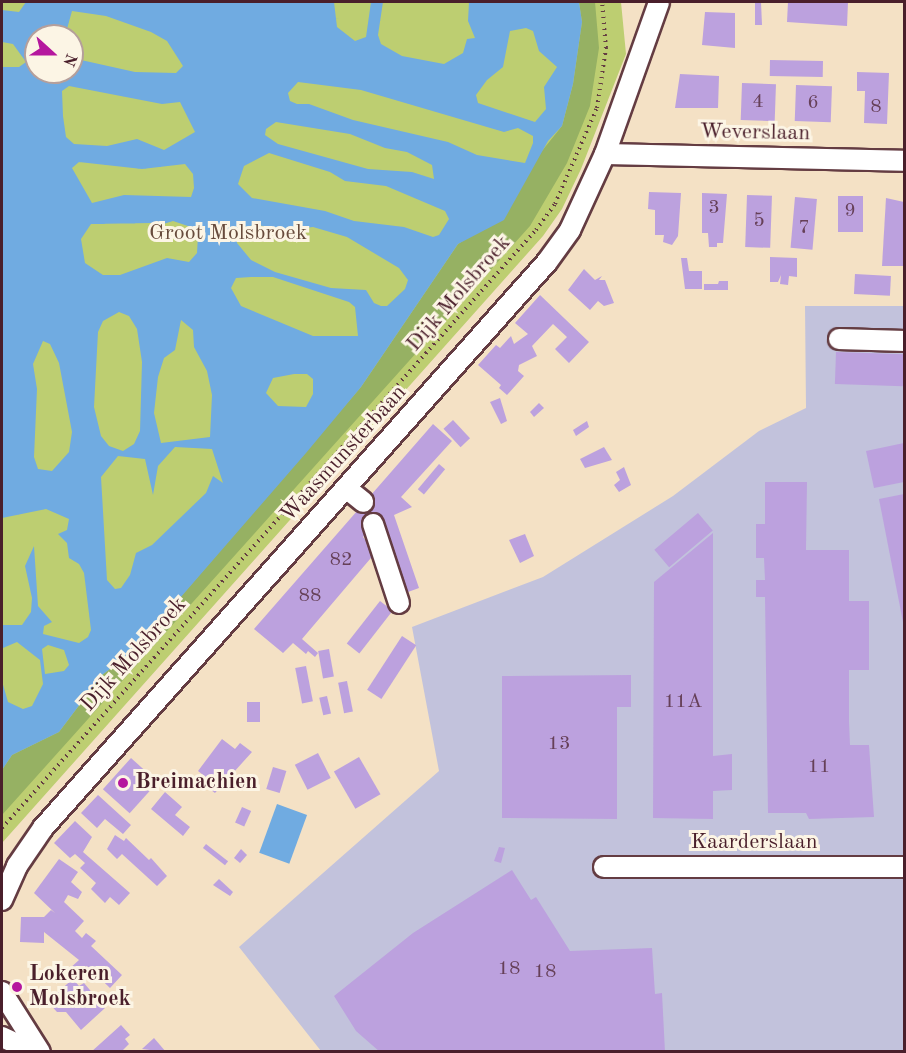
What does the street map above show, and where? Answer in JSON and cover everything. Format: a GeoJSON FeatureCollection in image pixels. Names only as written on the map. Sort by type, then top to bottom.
{"type":"FeatureCollection","features":[{"type":"Feature","properties":{"kind":"street","name":"Waasmunsterbaan"},"geometry":{"type":"LineString","coordinates":[[2,900],[16,866],[43,828],[547,262],[570,230],[605,154],[659,2]]}},
{"type":"Feature","properties":{"kind":"street","name":"Weverslaan"},"geometry":{"type":"LineString","coordinates":[[605,154],[904,160]]}},
{"type":"Feature","properties":{"kind":"street"},"geometry":{"type":"LineString","coordinates":[[839,339],[904,341]]}},
{"type":"Feature","properties":{"kind":"street"},"geometry":{"type":"LineString","coordinates":[[346,488],[363,502]]}},
{"type":"Feature","properties":{"kind":"street"},"geometry":{"type":"LineString","coordinates":[[373,524],[399,603]]}},
{"type":"Feature","properties":{"kind":"street","name":"Kaarderslaan"},"geometry":{"type":"LineString","coordinates":[[604,867],[904,867]]}},
{"type":"Feature","properties":{"kind":"street"},"geometry":{"type":"LineString","coordinates":[[2,992],[40,1052]]}},
{"type":"Feature","properties":{"kind":"street"},"geometry":{"type":"LineString","coordinates":[[2,1037],[34,1052]]}},
{"type":"Feature","properties":{"kind":"path","name":"Dijk Molsbroek"},"geometry":{"type":"LineString","coordinates":[[2,828],[536,230],[555,204],[597,108],[606,48],[602,2]]}},
{"type":"Feature","properties":{"kind":"shaded area"},"geometry":{"type":"Polygon","coordinates":[[[805,306],[904,306],[904,1051],[321,1051],[239,947],[439,771],[412,627],[543,577],[673,496],[759,431],[806,408],[805,306]]]}},
{"type":"Feature","properties":{"kind":"green space","name":"Groot Molsbroek"},"geometry":{"type":"Polygon","coordinates":[[[2,2],[621,2],[626,54],[581,169],[562,209],[543,236],[2,843],[2,2]]]}},
{"type":"Feature","properties":{"kind":"green space"},"geometry":{"type":"Polygon","coordinates":[[[579,2],[595,2],[599,48],[590,106],[567,163],[530,226],[2,815],[2,770],[12,755],[59,732],[102,675],[134,651],[361,387],[458,244],[477,232],[562,126],[573,84],[582,22],[579,2]]]}},
{"type":"Feature","properties":{"kind":"water"},"geometry":{"type":"Polygon","coordinates":[[[26,2],[334,2],[337,27],[355,41],[366,37],[371,2],[383,2],[378,35],[381,44],[402,56],[444,64],[463,53],[467,39],[475,38],[468,21],[469,2],[579,2],[582,22],[573,84],[562,126],[548,141],[504,220],[458,244],[361,387],[306,453],[134,651],[102,675],[59,732],[12,755],[2,770],[2,681],[2,625],[22,625],[31,612],[32,598],[25,566],[34,546],[38,606],[52,622],[44,626],[43,634],[79,643],[88,637],[91,630],[84,573],[79,564],[69,558],[67,543],[58,534],[67,530],[69,519],[46,509],[2,518],[2,67],[19,67],[24,63],[24,84],[84,84],[84,61],[135,72],[176,73],[183,66],[167,41],[151,32],[106,16],[72,11],[68,24],[24,24],[24,59],[13,44],[2,42],[2,10],[19,12],[26,2]],[[526,28],[510,31],[503,67],[487,80],[476,95],[478,103],[535,122],[546,109],[544,87],[557,67],[539,51],[533,31],[526,28]],[[298,82],[288,93],[290,101],[297,104],[309,104],[353,120],[448,142],[477,155],[525,163],[533,143],[533,136],[518,128],[504,132],[361,90],[298,82]],[[69,86],[62,91],[66,137],[74,144],[107,146],[137,139],[164,150],[195,132],[180,102],[162,104],[69,86]],[[276,122],[266,129],[265,135],[278,144],[368,169],[412,172],[434,179],[432,165],[407,152],[385,148],[350,134],[276,122]],[[269,153],[244,166],[238,184],[252,198],[325,211],[354,221],[404,227],[433,237],[439,235],[449,219],[445,211],[386,186],[345,181],[330,172],[269,153]],[[79,162],[72,168],[92,203],[124,195],[191,197],[194,188],[193,174],[185,164],[142,169],[79,162]],[[173,221],[157,226],[151,223],[91,224],[81,239],[85,263],[103,275],[120,275],[167,258],[189,262],[197,253],[198,235],[194,228],[173,221]],[[255,224],[238,232],[237,243],[251,260],[275,272],[331,288],[366,290],[374,303],[381,306],[387,306],[405,289],[408,280],[399,268],[347,237],[313,227],[282,231],[255,224]],[[273,277],[236,278],[231,288],[241,306],[313,336],[358,336],[355,307],[349,302],[273,277]],[[119,312],[103,321],[98,332],[94,407],[101,436],[109,446],[123,451],[134,444],[140,431],[142,362],[137,329],[129,316],[119,312]],[[181,320],[175,350],[164,358],[158,377],[154,413],[161,443],[210,437],[212,395],[207,371],[194,347],[193,330],[181,320]],[[43,341],[33,364],[37,389],[34,457],[38,469],[52,471],[69,452],[72,432],[59,363],[50,344],[43,341]],[[307,374],[273,378],[266,393],[278,406],[306,407],[313,394],[313,379],[307,374]],[[175,447],[158,466],[153,495],[145,459],[118,456],[101,477],[107,580],[115,589],[121,588],[130,575],[136,553],[152,545],[206,493],[213,476],[223,483],[212,449],[175,447]],[[17,642],[3,648],[2,681],[8,702],[23,709],[32,706],[43,684],[40,660],[17,642]],[[48,645],[42,649],[45,674],[64,671],[69,665],[64,650],[48,645]]]}},
{"type":"Feature","properties":{"kind":"water"},"geometry":{"type":"Polygon","coordinates":[[[277,804],[307,815],[289,864],[259,853],[277,804]]]}},
{"type":"Feature","properties":{"kind":"building"},"geometry":{"type":"Polygon","coordinates":[[[755,2],[761,2],[762,25],[755,25],[755,2]]]}},
{"type":"Feature","properties":{"kind":"building"},"geometry":{"type":"Polygon","coordinates":[[[788,2],[848,2],[847,26],[787,22],[788,2]]]}},
{"type":"Feature","properties":{"kind":"building"},"geometry":{"type":"Polygon","coordinates":[[[705,12],[735,13],[735,48],[702,45],[705,12]]]}},
{"type":"Feature","properties":{"kind":"building"},"geometry":{"type":"Polygon","coordinates":[[[770,60],[823,61],[823,77],[770,76],[770,60]]]}},
{"type":"Feature","properties":{"kind":"building"},"geometry":{"type":"Polygon","coordinates":[[[857,72],[889,73],[887,124],[864,123],[865,91],[857,91],[857,72]]]}},
{"type":"Feature","properties":{"kind":"building"},"geometry":{"type":"Polygon","coordinates":[[[680,74],[719,76],[718,108],[675,108],[680,74]]]}},
{"type":"Feature","properties":{"kind":"building"},"geometry":{"type":"Polygon","coordinates":[[[742,83],[776,84],[775,121],[741,120],[742,83]]]}},
{"type":"Feature","properties":{"kind":"building"},"geometry":{"type":"Polygon","coordinates":[[[796,85],[832,86],[831,122],[795,121],[796,85]]]}},
{"type":"Feature","properties":{"kind":"building"},"geometry":{"type":"Polygon","coordinates":[[[649,192],[681,193],[678,236],[672,245],[663,242],[664,235],[655,235],[655,210],[648,209],[649,192]]]}},
{"type":"Feature","properties":{"kind":"building"},"geometry":{"type":"Polygon","coordinates":[[[702,193],[727,194],[723,243],[717,243],[717,247],[709,247],[708,233],[702,233],[702,193]]]}},
{"type":"Feature","properties":{"kind":"building"},"geometry":{"type":"Polygon","coordinates":[[[747,195],[772,196],[770,248],[745,247],[747,195]]]}},
{"type":"Feature","properties":{"kind":"building"},"geometry":{"type":"Polygon","coordinates":[[[838,196],[863,196],[863,232],[838,232],[838,196]]]}},
{"type":"Feature","properties":{"kind":"building"},"geometry":{"type":"Polygon","coordinates":[[[795,197],[817,199],[812,250],[791,248],[795,197]]]}},
{"type":"Feature","properties":{"kind":"building"},"geometry":{"type":"Polygon","coordinates":[[[886,198],[904,202],[904,266],[882,266],[886,198]]]}},
{"type":"Feature","properties":{"kind":"building"},"geometry":{"type":"Polygon","coordinates":[[[770,257],[797,258],[797,277],[789,276],[788,285],[780,284],[781,275],[778,282],[770,282],[770,257]]]}},
{"type":"Feature","properties":{"kind":"building"},"geometry":{"type":"Polygon","coordinates":[[[681,258],[687,258],[689,271],[702,271],[702,289],[685,289],[681,258]]]}},
{"type":"Feature","properties":{"kind":"building"},"geometry":{"type":"Polygon","coordinates":[[[584,269],[595,280],[602,276],[599,280],[605,280],[614,303],[604,306],[598,301],[590,310],[568,290],[584,269]]]}},
{"type":"Feature","properties":{"kind":"building"},"geometry":{"type":"Polygon","coordinates":[[[855,274],[891,276],[890,296],[854,294],[855,274]]]}},
{"type":"Feature","properties":{"kind":"building"},"geometry":{"type":"Polygon","coordinates":[[[719,281],[728,281],[728,290],[704,290],[704,284],[718,284],[719,281]]]}},
{"type":"Feature","properties":{"kind":"building"},"geometry":{"type":"Polygon","coordinates":[[[540,295],[589,342],[569,363],[555,349],[567,337],[553,324],[532,346],[537,356],[519,365],[518,371],[524,376],[507,395],[499,388],[501,385],[478,365],[496,345],[500,348],[511,336],[514,344],[528,334],[515,323],[540,295]]]}},
{"type":"Feature","properties":{"kind":"building"},"geometry":{"type":"Polygon","coordinates":[[[836,352],[904,354],[903,386],[835,384],[836,352]]]}},
{"type":"Feature","properties":{"kind":"building"},"geometry":{"type":"Polygon","coordinates":[[[500,398],[507,421],[501,424],[490,402],[500,398]]]}},
{"type":"Feature","properties":{"kind":"building"},"geometry":{"type":"Polygon","coordinates":[[[539,403],[544,408],[534,417],[530,412],[539,403]]]}},
{"type":"Feature","properties":{"kind":"building"},"geometry":{"type":"Polygon","coordinates":[[[453,420],[470,438],[461,447],[443,429],[453,420]]]}},
{"type":"Feature","properties":{"kind":"building"},"geometry":{"type":"Polygon","coordinates":[[[587,421],[589,427],[576,436],[573,430],[587,421]]]}},
{"type":"Feature","properties":{"kind":"building"},"geometry":{"type":"Polygon","coordinates":[[[433,424],[452,441],[401,497],[412,507],[394,515],[419,588],[408,592],[402,576],[398,577],[370,529],[363,537],[376,552],[302,639],[318,653],[315,657],[308,651],[306,654],[293,643],[283,653],[254,629],[433,424]]]}},
{"type":"Feature","properties":{"kind":"building"},"geometry":{"type":"Polygon","coordinates":[[[904,443],[904,482],[874,488],[866,451],[904,443]]]}},
{"type":"Feature","properties":{"kind":"building"},"geometry":{"type":"Polygon","coordinates":[[[604,447],[612,460],[585,468],[580,459],[604,447]]]}},
{"type":"Feature","properties":{"kind":"building"},"geometry":{"type":"Polygon","coordinates":[[[439,464],[445,469],[424,494],[418,489],[439,464]]]}},
{"type":"Feature","properties":{"kind":"building"},"geometry":{"type":"Polygon","coordinates":[[[624,467],[631,485],[619,492],[614,485],[620,480],[616,472],[624,467]]]}},
{"type":"Feature","properties":{"kind":"building"},"geometry":{"type":"Polygon","coordinates":[[[765,482],[807,482],[806,550],[849,550],[849,601],[869,601],[869,670],[849,670],[849,721],[850,745],[869,745],[874,817],[809,819],[806,813],[768,813],[765,597],[756,597],[756,580],[765,580],[764,558],[756,558],[756,524],[765,524],[765,482]]]}},
{"type":"Feature","properties":{"kind":"building"},"geometry":{"type":"Polygon","coordinates":[[[904,494],[904,622],[903,622],[879,499],[904,494]]]}},
{"type":"Feature","properties":{"kind":"building"},"geometry":{"type":"Polygon","coordinates":[[[698,513],[713,531],[669,567],[654,550],[698,513]]]}},
{"type":"Feature","properties":{"kind":"building"},"geometry":{"type":"Polygon","coordinates":[[[713,533],[713,756],[732,754],[732,790],[713,791],[713,819],[653,818],[654,582],[713,533]]]}},
{"type":"Feature","properties":{"kind":"building"},"geometry":{"type":"Polygon","coordinates":[[[525,534],[534,556],[520,563],[509,540],[525,534]]]}},
{"type":"Feature","properties":{"kind":"building"},"geometry":{"type":"Polygon","coordinates":[[[380,601],[393,611],[359,653],[347,644],[380,601]]]}},
{"type":"Feature","properties":{"kind":"building"},"geometry":{"type":"Polygon","coordinates":[[[402,636],[416,645],[381,699],[367,690],[402,636]]]}},
{"type":"Feature","properties":{"kind":"building"},"geometry":{"type":"Polygon","coordinates":[[[329,649],[334,677],[323,678],[318,651],[329,649]]]}},
{"type":"Feature","properties":{"kind":"building"},"geometry":{"type":"Polygon","coordinates":[[[306,666],[313,701],[302,703],[295,668],[306,666]]]}},
{"type":"Feature","properties":{"kind":"building"},"geometry":{"type":"Polygon","coordinates":[[[631,675],[631,707],[617,707],[617,819],[502,818],[502,676],[631,675]]]}},
{"type":"Feature","properties":{"kind":"building"},"geometry":{"type":"Polygon","coordinates":[[[347,681],[353,711],[344,713],[338,683],[347,681]]]}},
{"type":"Feature","properties":{"kind":"building"},"geometry":{"type":"Polygon","coordinates":[[[327,696],[331,714],[323,715],[319,698],[327,696]]]}},
{"type":"Feature","properties":{"kind":"building"},"geometry":{"type":"Polygon","coordinates":[[[247,702],[260,702],[260,722],[247,722],[247,702]]]}},
{"type":"Feature","properties":{"kind":"building"},"geometry":{"type":"Polygon","coordinates":[[[222,739],[235,749],[240,743],[252,752],[215,793],[207,787],[211,781],[198,771],[222,739]]]}},
{"type":"Feature","properties":{"kind":"building"},"geometry":{"type":"Polygon","coordinates":[[[318,753],[331,778],[308,790],[295,765],[318,753]]]}},
{"type":"Feature","properties":{"kind":"building"},"geometry":{"type":"Polygon","coordinates":[[[359,757],[381,794],[355,809],[334,772],[359,757]]]}},
{"type":"Feature","properties":{"kind":"building"},"geometry":{"type":"Polygon","coordinates":[[[131,758],[158,782],[130,813],[103,789],[131,758]]]}},
{"type":"Feature","properties":{"kind":"building"},"geometry":{"type":"Polygon","coordinates":[[[273,767],[286,771],[280,793],[266,789],[273,767]]]}},
{"type":"Feature","properties":{"kind":"building"},"geometry":{"type":"Polygon","coordinates":[[[165,792],[182,807],[175,815],[190,827],[183,836],[151,809],[165,792]]]}},
{"type":"Feature","properties":{"kind":"building"},"geometry":{"type":"Polygon","coordinates":[[[98,795],[131,825],[123,834],[105,819],[97,828],[81,813],[98,795]]]}},
{"type":"Feature","properties":{"kind":"building"},"geometry":{"type":"Polygon","coordinates":[[[242,807],[251,811],[244,827],[235,823],[242,807]]]}},
{"type":"Feature","properties":{"kind":"building"},"geometry":{"type":"Polygon","coordinates":[[[75,821],[92,837],[83,852],[130,893],[119,905],[110,897],[105,903],[91,889],[96,883],[80,868],[85,863],[75,854],[70,858],[54,843],[75,821]]]}},
{"type":"Feature","properties":{"kind":"building"},"geometry":{"type":"Polygon","coordinates":[[[115,835],[124,841],[126,838],[149,860],[151,858],[167,876],[157,886],[122,854],[117,859],[107,849],[115,835]]]}},
{"type":"Feature","properties":{"kind":"building"},"geometry":{"type":"Polygon","coordinates":[[[206,844],[228,861],[225,865],[203,848],[206,844]]]}},
{"type":"Feature","properties":{"kind":"building"},"geometry":{"type":"Polygon","coordinates":[[[499,847],[505,848],[501,863],[494,861],[499,847]]]}},
{"type":"Feature","properties":{"kind":"building"},"geometry":{"type":"Polygon","coordinates":[[[241,849],[247,855],[240,863],[234,858],[241,849]]]}},
{"type":"Feature","properties":{"kind":"building"},"geometry":{"type":"Polygon","coordinates":[[[59,859],[78,872],[71,882],[82,892],[78,899],[68,895],[64,902],[84,921],[75,931],[82,938],[86,933],[96,941],[91,946],[122,975],[110,988],[87,966],[75,977],[68,970],[79,960],[44,932],[44,943],[20,942],[21,917],[44,917],[51,910],[55,913],[34,893],[59,859]]]}},
{"type":"Feature","properties":{"kind":"building"},"geometry":{"type":"Polygon","coordinates":[[[512,870],[531,900],[536,897],[570,951],[652,948],[655,994],[662,993],[665,1052],[380,1052],[356,1031],[334,996],[413,933],[512,870]]]}},
{"type":"Feature","properties":{"kind":"building"},"geometry":{"type":"Polygon","coordinates":[[[219,879],[233,892],[230,896],[213,885],[219,879]]]}},
{"type":"Feature","properties":{"kind":"building"},"geometry":{"type":"Polygon","coordinates":[[[73,979],[79,986],[84,983],[105,1008],[81,1030],[66,1012],[57,1012],[47,1001],[73,979]]]}},
{"type":"Feature","properties":{"kind":"building"},"geometry":{"type":"Polygon","coordinates":[[[121,1025],[130,1035],[125,1039],[129,1044],[121,1052],[91,1052],[121,1025]]]}},
{"type":"Feature","properties":{"kind":"building"},"geometry":{"type":"Polygon","coordinates":[[[154,1038],[166,1052],[142,1049],[154,1038]]]}},
{"type":"Feature","properties":{"kind":"place","name":"Breimachien"},"geometry":{"type":"Point","coordinates":[123,783]}},
{"type":"Feature","properties":{"kind":"place","name":"Lokeren Molsbroek"},"geometry":{"type":"Point","coordinates":[17,987]}}]}
